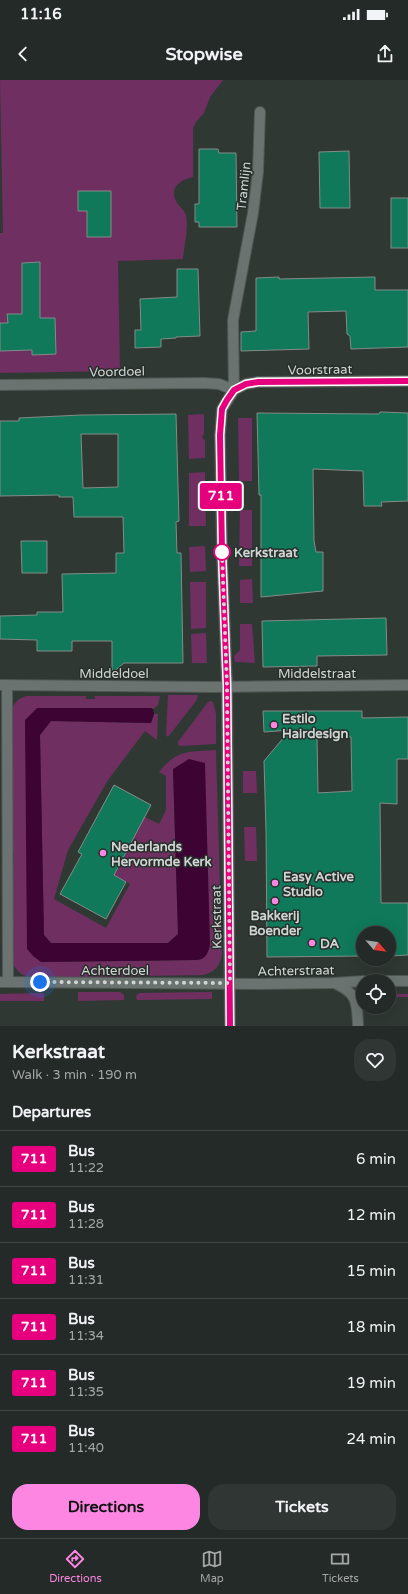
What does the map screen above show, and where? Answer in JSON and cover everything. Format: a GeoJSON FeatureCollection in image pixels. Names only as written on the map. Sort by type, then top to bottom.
{"type":"FeatureCollection","features":[{"type":"Feature","properties":{"kind":"street","name":"Tramlijn"},"geometry":{"type":"LineString","coordinates":[[234,390],[233,320],[253,213],[258,172],[260,112]]}},
{"type":"Feature","properties":{"kind":"street","name":"Voorstraat"},"geometry":{"type":"LineString","coordinates":[[234,390],[246,384],[258,382],[408,381]]}},
{"type":"Feature","properties":{"kind":"street","name":"Voordoel"},"geometry":{"type":"LineString","coordinates":[[0,385],[204,383],[219,384],[234,390]]}},
{"type":"Feature","properties":{"kind":"street","name":"Kerkstraat"},"geometry":{"type":"LineString","coordinates":[[230,1026],[227,686],[222,552],[220,435],[222,409],[234,390]]}},
{"type":"Feature","properties":{"kind":"street","name":"Middeldoel"},"geometry":{"type":"LineString","coordinates":[[3,685],[227,686]]}},
{"type":"Feature","properties":{"kind":"street"},"geometry":{"type":"LineString","coordinates":[[3,685],[4,982]]}},
{"type":"Feature","properties":{"kind":"street","name":"Middelstraat"},"geometry":{"type":"LineString","coordinates":[[227,686],[408,686]]}},
{"type":"Feature","properties":{"kind":"street","name":"Achterstraat"},"geometry":{"type":"LineString","coordinates":[[230,983],[334,983],[356,981]]}},
{"type":"Feature","properties":{"kind":"street"},"geometry":{"type":"LineString","coordinates":[[396,981],[408,981]]}},
{"type":"Feature","properties":{"kind":"street","name":"Achterdoel"},"geometry":{"type":"LineString","coordinates":[[4,982],[230,983]]}},
{"type":"Feature","properties":{"kind":"street"},"geometry":{"type":"LineString","coordinates":[[334,983],[343,987],[354,996],[357,1003],[358,1026]]}},
{"type":"Feature","properties":{"kind":"shaded area"},"geometry":{"type":"Polygon","coordinates":[[[0,80],[223,80],[210,97],[204,113],[193,128],[193,177],[180,183],[175,189],[174,193],[177,203],[185,213],[187,220],[183,259],[118,261],[120,371],[0,373],[0,233],[3,233],[0,80]]]}},
{"type":"Feature","properties":{"kind":"shaded area"},"geometry":{"type":"Polygon","coordinates":[[[204,414],[204,435],[202,435],[203,439],[205,440],[205,458],[189,459],[188,415],[204,414]]]}},
{"type":"Feature","properties":{"kind":"shaded area"},"geometry":{"type":"Polygon","coordinates":[[[238,418],[252,418],[252,481],[239,481],[238,418]]]}},
{"type":"Feature","properties":{"kind":"shaded area"},"geometry":{"type":"Polygon","coordinates":[[[205,472],[206,526],[189,526],[189,473],[205,472]]]}},
{"type":"Feature","properties":{"kind":"shaded area"},"geometry":{"type":"Polygon","coordinates":[[[240,510],[252,510],[252,566],[239,566],[240,510]]]}},
{"type":"Feature","properties":{"kind":"shaded area"},"geometry":{"type":"Polygon","coordinates":[[[205,546],[206,571],[190,572],[189,547],[205,546]]]}},
{"type":"Feature","properties":{"kind":"shaded area"},"geometry":{"type":"Polygon","coordinates":[[[252,579],[253,603],[240,603],[240,580],[252,579]]]}},
{"type":"Feature","properties":{"kind":"shaded area"},"geometry":{"type":"Polygon","coordinates":[[[190,582],[206,582],[206,628],[191,629],[190,582]]]}},
{"type":"Feature","properties":{"kind":"shaded area"},"geometry":{"type":"Polygon","coordinates":[[[240,624],[252,624],[255,663],[235,662],[234,656],[240,650],[240,624]]]}},
{"type":"Feature","properties":{"kind":"shaded area"},"geometry":{"type":"Polygon","coordinates":[[[206,633],[207,663],[192,663],[191,634],[206,633]]]}},
{"type":"Feature","properties":{"kind":"shaded area"},"geometry":{"type":"Polygon","coordinates":[[[168,695],[198,696],[196,701],[168,737],[166,735],[168,695]]]}},
{"type":"Feature","properties":{"kind":"shaded area"},"geometry":{"type":"Polygon","coordinates":[[[26,696],[86,696],[86,699],[95,699],[95,696],[160,696],[158,705],[153,709],[37,708],[41,962],[200,960],[173,769],[178,934],[168,943],[51,943],[44,935],[40,735],[51,721],[151,723],[154,714],[158,714],[157,740],[145,731],[108,780],[68,850],[54,899],[106,928],[130,884],[114,875],[145,817],[159,824],[166,810],[166,776],[159,772],[178,755],[191,752],[216,750],[222,954],[220,962],[214,970],[203,975],[30,978],[21,974],[15,967],[12,962],[11,870],[13,869],[14,854],[11,853],[10,709],[19,699],[26,696]]]}},
{"type":"Feature","properties":{"kind":"shaded area"},"geometry":{"type":"Polygon","coordinates":[[[208,702],[213,702],[216,714],[216,744],[178,745],[178,742],[208,702]]]}},
{"type":"Feature","properties":{"kind":"shaded area"},"geometry":{"type":"Polygon","coordinates":[[[37,708],[151,708],[153,709],[154,714],[151,723],[51,721],[40,735],[44,935],[51,943],[168,943],[178,934],[173,769],[189,759],[205,763],[210,945],[204,958],[198,960],[41,962],[27,949],[25,720],[37,708]]]}},
{"type":"Feature","properties":{"kind":"shaded area"},"geometry":{"type":"Polygon","coordinates":[[[243,771],[256,771],[257,793],[243,793],[243,771]]]}},
{"type":"Feature","properties":{"kind":"shaded area"},"geometry":{"type":"Polygon","coordinates":[[[244,827],[256,827],[257,861],[245,861],[244,827]]]}},
{"type":"Feature","properties":{"kind":"shaded area"},"geometry":{"type":"Polygon","coordinates":[[[78,992],[120,992],[124,995],[124,1000],[78,1001],[78,992]]]}},
{"type":"Feature","properties":{"kind":"shaded area"},"geometry":{"type":"Polygon","coordinates":[[[212,992],[212,999],[137,1000],[136,996],[139,993],[212,992]]]}},
{"type":"Feature","properties":{"kind":"shaded area"},"geometry":{"type":"Polygon","coordinates":[[[0,994],[44,994],[44,1001],[0,1001],[0,994]]]}},
{"type":"Feature","properties":{"kind":"shaded area"},"geometry":{"type":"Polygon","coordinates":[[[396,994],[408,994],[408,997],[396,997],[396,994]]]}},
{"type":"Feature","properties":{"kind":"building"},"geometry":{"type":"Polygon","coordinates":[[[199,149],[218,149],[219,153],[236,153],[237,227],[199,227],[199,222],[195,222],[195,204],[199,204],[199,149]]]}},
{"type":"Feature","properties":{"kind":"building"},"geometry":{"type":"Polygon","coordinates":[[[349,151],[350,208],[320,208],[319,152],[349,151]]]}},
{"type":"Feature","properties":{"kind":"building"},"geometry":{"type":"Polygon","coordinates":[[[78,191],[111,191],[111,237],[87,237],[87,211],[78,211],[78,191]]]}},
{"type":"Feature","properties":{"kind":"building"},"geometry":{"type":"Polygon","coordinates":[[[391,198],[408,198],[408,248],[391,248],[391,198]]]}},
{"type":"Feature","properties":{"kind":"building"},"geometry":{"type":"Polygon","coordinates":[[[40,262],[40,318],[55,318],[56,354],[32,355],[32,350],[0,351],[0,323],[8,323],[7,314],[22,314],[22,263],[40,262]]]}},
{"type":"Feature","properties":{"kind":"building"},"geometry":{"type":"Polygon","coordinates":[[[177,269],[198,269],[200,336],[161,339],[161,347],[135,348],[135,330],[141,330],[140,299],[177,297],[177,269]]]}},
{"type":"Feature","properties":{"kind":"building"},"geometry":{"type":"Polygon","coordinates":[[[279,277],[279,279],[375,277],[375,290],[408,290],[408,347],[351,349],[350,336],[347,334],[346,311],[308,312],[309,349],[241,351],[241,332],[256,331],[256,278],[279,277]]]}},
{"type":"Feature","properties":{"kind":"building"},"geometry":{"type":"Polygon","coordinates":[[[380,412],[408,413],[408,501],[381,502],[382,506],[364,506],[363,471],[313,469],[314,541],[316,552],[323,552],[323,591],[261,597],[261,495],[259,495],[257,413],[379,414],[380,412]]]}},
{"type":"Feature","properties":{"kind":"building"},"geometry":{"type":"Polygon","coordinates":[[[176,414],[179,521],[176,522],[177,553],[181,553],[183,663],[124,663],[112,673],[112,641],[72,641],[72,651],[37,651],[37,640],[0,639],[0,616],[37,615],[37,612],[63,612],[62,574],[116,573],[116,553],[124,553],[123,517],[74,517],[73,497],[59,497],[59,495],[0,496],[0,421],[19,421],[19,418],[81,415],[176,414]],[[81,434],[83,488],[118,487],[118,434],[81,434]]]}},
{"type":"Feature","properties":{"kind":"building"},"geometry":{"type":"Polygon","coordinates":[[[21,541],[47,541],[47,573],[22,573],[21,541]]]}},
{"type":"Feature","properties":{"kind":"building"},"geometry":{"type":"Polygon","coordinates":[[[386,618],[387,655],[317,656],[317,666],[263,667],[262,621],[386,618]]]}},
{"type":"Feature","properties":{"kind":"building"},"geometry":{"type":"Polygon","coordinates":[[[263,711],[362,711],[362,718],[408,717],[408,759],[397,759],[397,804],[380,803],[381,903],[408,903],[408,955],[396,956],[396,926],[356,926],[356,956],[267,957],[264,761],[290,730],[264,732],[263,711]],[[317,736],[318,793],[352,791],[351,737],[317,736]]]}},
{"type":"Feature","properties":{"kind":"building","name":"Nederlands Hervormde Kerk"},"geometry":{"type":"Polygon","coordinates":[[[114,785],[151,805],[114,875],[126,882],[106,919],[60,894],[82,854],[78,852],[114,785]]]}},
{"type":"Feature","properties":{"kind":"bus line","name":"711"},"geometry":{"type":"LineString","coordinates":[[230,1026],[227,686],[222,552],[220,435],[222,409],[234,390],[246,384],[258,382],[408,381]]}},
{"type":"Feature","properties":{"kind":"place","name":"Kerkstraat"},"geometry":{"type":"Point","coordinates":[222,552]}},
{"type":"Feature","properties":{"kind":"place","name":"Estilo Hairdesign"},"geometry":{"type":"Point","coordinates":[274,725]}},
{"type":"Feature","properties":{"kind":"place","name":"Nederlands Hervormde Kerk"},"geometry":{"type":"Point","coordinates":[103,853]}},
{"type":"Feature","properties":{"kind":"place","name":"Easy Active Studio"},"geometry":{"type":"Point","coordinates":[275,883]}},
{"type":"Feature","properties":{"kind":"place","name":"Bakkerij Boender"},"geometry":{"type":"Point","coordinates":[275,901]}},
{"type":"Feature","properties":{"kind":"place","name":"DA"},"geometry":{"type":"Point","coordinates":[312,943]}},
{"type":"Feature","properties":{"kind":"route"},"geometry":{"type":"LineString","coordinates":[[40,982],[230,983],[227,686],[222,552]]}}]}
